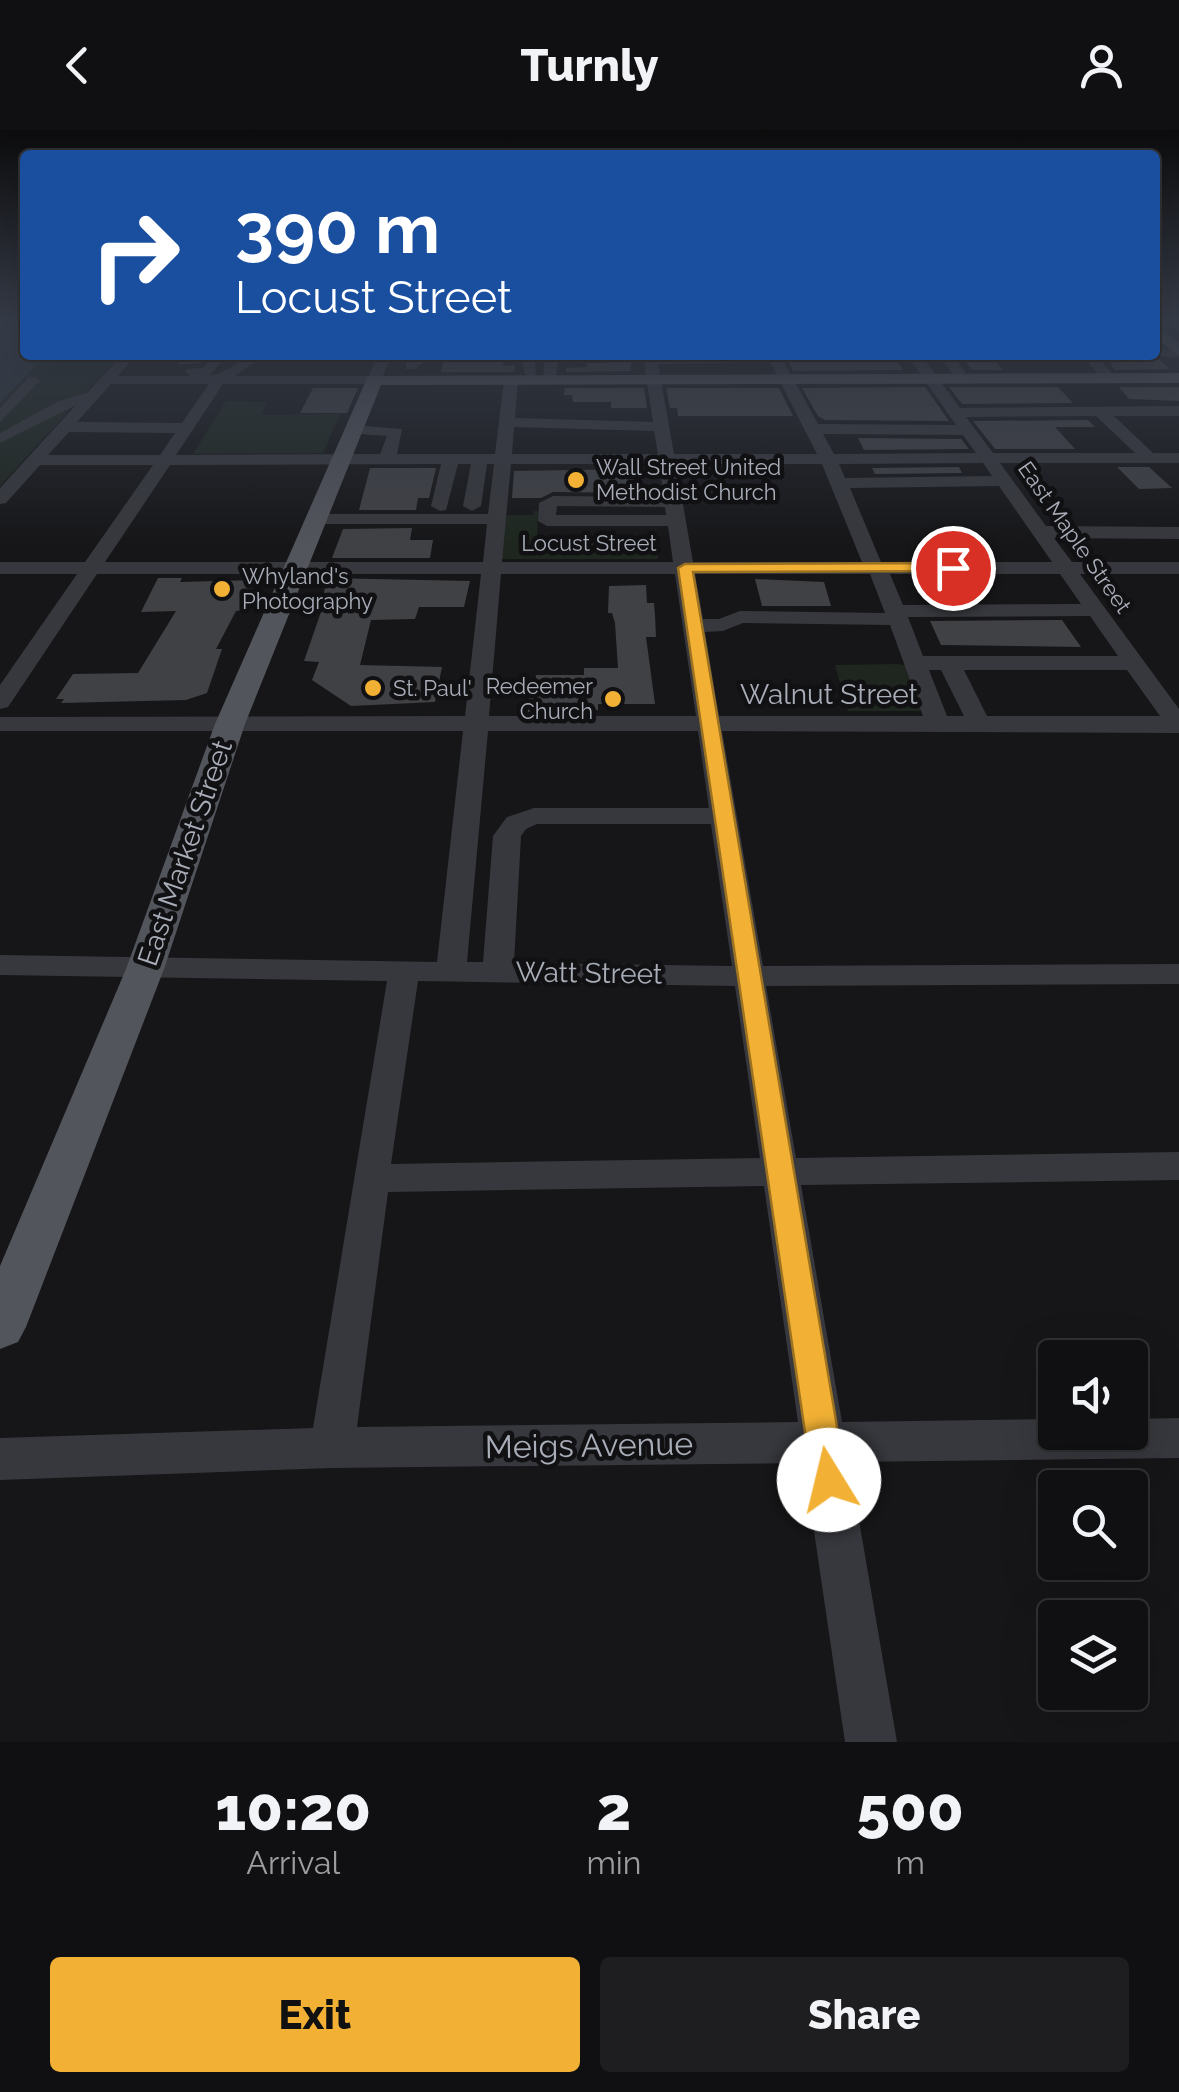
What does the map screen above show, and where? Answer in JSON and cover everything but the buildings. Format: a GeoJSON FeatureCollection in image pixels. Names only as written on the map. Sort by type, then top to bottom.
{"type":"FeatureCollection","features":[{"type":"Feature","properties":{"kind":"main road","name":"East Market Street"},"geometry":{"type":"LineString","coordinates":[[0,1328],[145,969],[230,724],[367,395]]}},
{"type":"Feature","properties":{"kind":"main road"},"geometry":{"type":"LineString","coordinates":[[595,395],[654,415],[725,395]]}},
{"type":"Feature","properties":{"kind":"street"},"geometry":{"type":"LineString","coordinates":[[0,416],[20,395]]}},
{"type":"Feature","properties":{"kind":"street"},"geometry":{"type":"LineString","coordinates":[[0,702],[209,395]]}},
{"type":"Feature","properties":{"kind":"street"},"geometry":{"type":"LineString","coordinates":[[464,536],[514,395]]}},
{"type":"Feature","properties":{"kind":"street"},"geometry":{"type":"LineString","coordinates":[[507,415],[587,430],[591,441],[694,395]]}},
{"type":"Feature","properties":{"kind":"street"},"geometry":{"type":"LineString","coordinates":[[792,395],[828,458],[938,724]]}},
{"type":"Feature","properties":{"kind":"street","name":"East Maple Street"},"geometry":{"type":"LineString","coordinates":[[940,395],[1178,724]]}},
{"type":"Feature","properties":{"kind":"street"},"geometry":{"type":"LineString","coordinates":[[1098,395],[1111,408],[1131,413],[1145,426]]}},
{"type":"Feature","properties":{"kind":"street"},"geometry":{"type":"LineString","coordinates":[[0,499],[90,397]]}},
{"type":"Feature","properties":{"kind":"street"},"geometry":{"type":"LineString","coordinates":[[0,438],[14,434],[70,400],[90,397]]}},
{"type":"Feature","properties":{"kind":"street"},"geometry":{"type":"LineString","coordinates":[[507,415],[599,409],[654,415],[828,458],[1178,458]]}},
{"type":"Feature","properties":{"kind":"street"},"geometry":{"type":"LineString","coordinates":[[1100,410],[1150,458]]}},
{"type":"Feature","properties":{"kind":"street"},"geometry":{"type":"LineString","coordinates":[[811,430],[953,416],[1179,410]]}},
{"type":"Feature","properties":{"kind":"street"},"geometry":{"type":"LineString","coordinates":[[801,411],[820,411]]}},
{"type":"Feature","properties":{"kind":"street"},"geometry":{"type":"LineString","coordinates":[[345,445],[451,459],[492,459],[654,415]]}},
{"type":"Feature","properties":{"kind":"street"},"geometry":{"type":"LineString","coordinates":[[654,415],[676,511],[695,626],[871,1742]]}},
{"type":"Feature","properties":{"kind":"street"},"geometry":{"type":"LineString","coordinates":[[64,428],[186,428]]}},
{"type":"Feature","properties":{"kind":"street"},"geometry":{"type":"LineString","coordinates":[[36,460],[164,460],[345,445],[396,432],[389,453]]}},
{"type":"Feature","properties":{"kind":"street"},"geometry":{"type":"LineString","coordinates":[[1159,440],[1178,458]]}},
{"type":"Feature","properties":{"kind":"street"},"geometry":{"type":"LineString","coordinates":[[440,506],[451,459]]}},
{"type":"Feature","properties":{"kind":"street"},"geometry":{"type":"LineString","coordinates":[[451,972],[497,513],[492,459]]}},
{"type":"Feature","properties":{"kind":"street"},"geometry":{"type":"LineString","coordinates":[[838,484],[1005,481]]}},
{"type":"Feature","properties":{"kind":"street"},"geometry":{"type":"LineString","coordinates":[[440,506],[464,536]]}},
{"type":"Feature","properties":{"kind":"street"},"geometry":{"type":"LineString","coordinates":[[316,513],[440,506]]}},
{"type":"Feature","properties":{"kind":"street"},"geometry":{"type":"LineString","coordinates":[[546,521],[676,511]]}},
{"type":"Feature","properties":{"kind":"street"},"geometry":{"type":"LineString","coordinates":[[316,513],[464,536],[497,513]]}},
{"type":"Feature","properties":{"kind":"street"},"geometry":{"type":"LineString","coordinates":[[1041,532],[1179,533]]}},
{"type":"Feature","properties":{"kind":"street","name":"Locust Street"},"geometry":{"type":"LineString","coordinates":[[0,568],[293,568],[464,536],[491,568],[685,568],[856,594],[879,574],[1179,568]]}},
{"type":"Feature","properties":{"kind":"street"},"geometry":{"type":"LineString","coordinates":[[879,574],[1016,589],[1028,610]]}},
{"type":"Feature","properties":{"kind":"street"},"geometry":{"type":"LineString","coordinates":[[695,626],[722,625],[856,594],[896,615],[1096,610]]}},
{"type":"Feature","properties":{"kind":"street"},"geometry":{"type":"LineString","coordinates":[[912,664],[1134,663]]}},
{"type":"Feature","properties":{"kind":"street"},"geometry":{"type":"LineString","coordinates":[[949,664],[979,724]]}},
{"type":"Feature","properties":{"kind":"street","name":"Walnut Street"},"geometry":{"type":"LineString","coordinates":[[0,724],[1178,724]]}},
{"type":"Feature","properties":{"kind":"street"},"geometry":{"type":"LineString","coordinates":[[498,972],[507,836],[516,822],[534,816],[724,816]]}},
{"type":"Feature","properties":{"kind":"street","name":"Watt Street"},"geometry":{"type":"LineString","coordinates":[[0,965],[750,976],[1179,974]]}},
{"type":"Feature","properties":{"kind":"street"},"geometry":{"type":"LineString","coordinates":[[332,1448],[370,1178],[405,972]]}},
{"type":"Feature","properties":{"kind":"street"},"geometry":{"type":"LineString","coordinates":[[370,1178],[1179,1166]]}},
{"type":"Feature","properties":{"kind":"street","name":"Meigs Avenue"},"geometry":{"type":"LineString","coordinates":[[0,1459],[332,1448],[1179,1438]]}},
{"type":"Feature","properties":{"kind":"shaded area"},"geometry":{"type":"Polygon","coordinates":[[[7,395],[83,395],[0,486],[0,403],[7,395]]]}},
{"type":"Feature","properties":{"kind":"shaded area"},"geometry":{"type":"Polygon","coordinates":[[[226,401],[267,402],[261,415],[340,414],[323,453],[193,454],[226,401]]]}},
{"type":"Feature","properties":{"kind":"shaded area"},"geometry":{"type":"Polygon","coordinates":[[[538,511],[537,542],[655,542],[655,523],[658,559],[497,559],[500,515],[533,515],[538,511]]]}},
{"type":"Feature","properties":{"kind":"shaded area"},"geometry":{"type":"Polygon","coordinates":[[[835,665],[909,666],[928,711],[848,711],[835,665]]]}},
{"type":"Feature","properties":{"kind":"place","name":"Wall Street United Methodist Church"},"geometry":{"type":"Point","coordinates":[576,480]}},
{"type":"Feature","properties":{"kind":"place","name":"Whyland's Photography"},"geometry":{"type":"Point","coordinates":[222,589]}},
{"type":"Feature","properties":{"kind":"place","name":"St. Paul'"},"geometry":{"type":"Point","coordinates":[373,688]}},
{"type":"Feature","properties":{"kind":"place","name":"Redeemer Church"},"geometry":{"type":"Point","coordinates":[613,699]}},
{"type":"Feature","properties":{"kind":"route"},"geometry":{"type":"LineString","coordinates":[[829,1480],[685,568],[953,568]]}}]}
